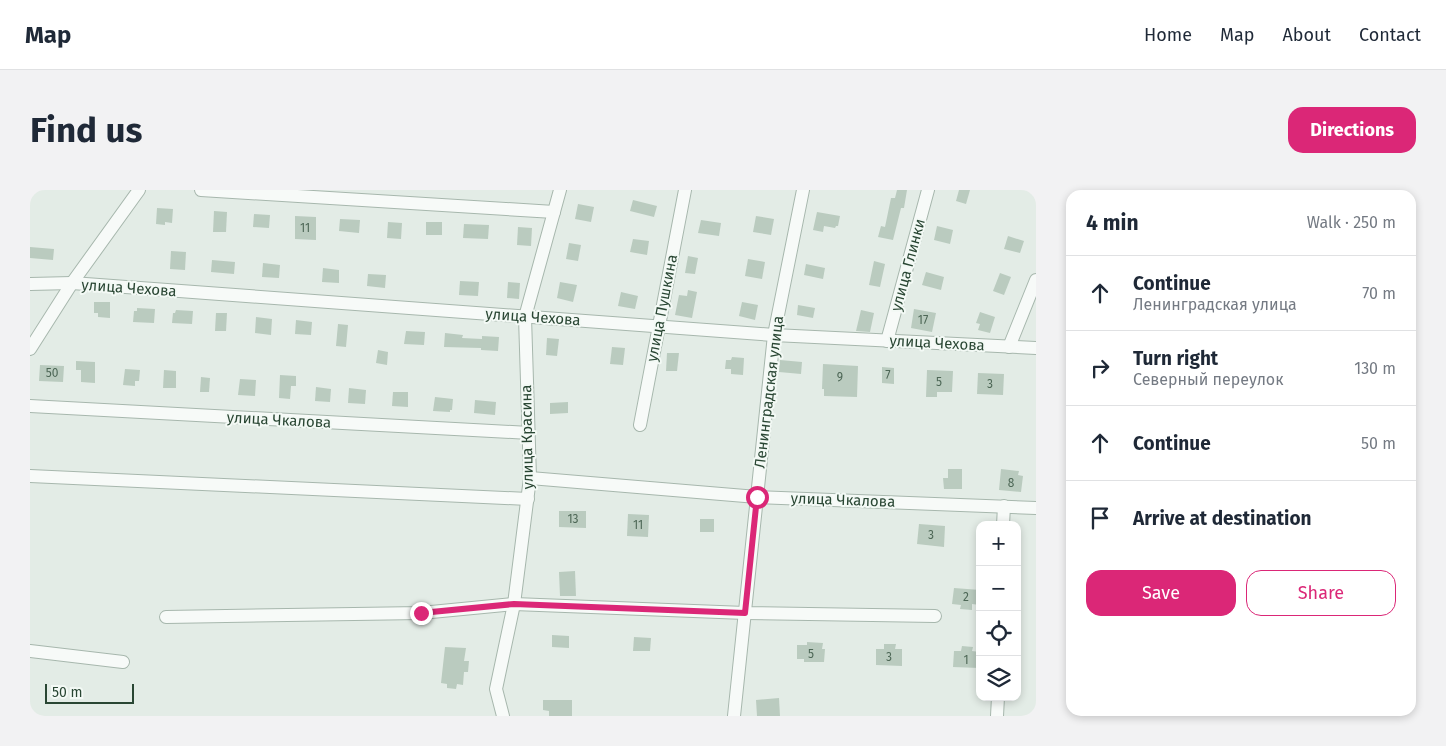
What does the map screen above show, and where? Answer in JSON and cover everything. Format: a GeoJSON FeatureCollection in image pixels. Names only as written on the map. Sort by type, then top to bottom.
{"type":"FeatureCollection","features":[{"type":"Feature","properties":{"kind":"street"},"geometry":{"type":"LineString","coordinates":[[30,349],[72,283],[139,190]]}},
{"type":"Feature","properties":{"kind":"street"},"geometry":{"type":"LineString","coordinates":[[201,190],[554,212]]}},
{"type":"Feature","properties":{"kind":"street","name":"улица Красина"},"geometry":{"type":"LineString","coordinates":[[503,716],[496,689],[514,604],[530,478],[525,317],[560,190]]}},
{"type":"Feature","properties":{"kind":"street","name":"улица Пушкина"},"geometry":{"type":"LineString","coordinates":[[640,425],[685,190]]}},
{"type":"Feature","properties":{"kind":"street","name":"Ленинградская улица"},"geometry":{"type":"LineString","coordinates":[[734,716],[774,335],[803,190]]}},
{"type":"Feature","properties":{"kind":"street","name":"улица Глинки"},"geometry":{"type":"LineString","coordinates":[[887,341],[928,190]]}},
{"type":"Feature","properties":{"kind":"street"},"geometry":{"type":"LineString","coordinates":[[1009,347],[1036,280]]}},
{"type":"Feature","properties":{"kind":"street","name":"улица Чехова"},"geometry":{"type":"LineString","coordinates":[[30,284],[72,283],[774,335],[1036,348]]}},
{"type":"Feature","properties":{"kind":"street","name":"улица Чкалова"},"geometry":{"type":"LineString","coordinates":[[30,406],[529,433]]}},
{"type":"Feature","properties":{"kind":"street"},"geometry":{"type":"LineString","coordinates":[[30,476],[528,499]]}},
{"type":"Feature","properties":{"kind":"street","name":"улица Чкалова"},"geometry":{"type":"LineString","coordinates":[[530,478],[757,497],[1036,508]]}},
{"type":"Feature","properties":{"kind":"street"},"geometry":{"type":"LineString","coordinates":[[1003,521],[1004,506]]}},
{"type":"Feature","properties":{"kind":"street"},"geometry":{"type":"LineString","coordinates":[[166,617],[421,613],[514,604],[745,613],[935,616]]}},
{"type":"Feature","properties":{"kind":"street"},"geometry":{"type":"LineString","coordinates":[[30,651],[123,662]]}},
{"type":"Feature","properties":{"kind":"street"},"geometry":{"type":"LineString","coordinates":[[997,716],[998,701]]}},
{"type":"Feature","properties":{"kind":"building"},"geometry":{"type":"Polygon","coordinates":[[[897,190],[907,190],[904,208],[901,208],[893,240],[878,237],[881,226],[885,227],[891,198],[895,198],[897,190]]]}},
{"type":"Feature","properties":{"kind":"building"},"geometry":{"type":"Polygon","coordinates":[[[959,190],[970,190],[966,204],[956,201],[959,190]]]}},
{"type":"Feature","properties":{"kind":"building"},"geometry":{"type":"Polygon","coordinates":[[[633,200],[657,206],[654,217],[630,211],[633,200]]]}},
{"type":"Feature","properties":{"kind":"building"},"geometry":{"type":"Polygon","coordinates":[[[578,204],[594,207],[591,222],[575,219],[578,204]]]}},
{"type":"Feature","properties":{"kind":"building"},"geometry":{"type":"Polygon","coordinates":[[[157,208],[173,209],[172,223],[165,222],[165,225],[156,224],[157,208]]]}},
{"type":"Feature","properties":{"kind":"building"},"geometry":{"type":"Polygon","coordinates":[[[214,211],[227,212],[226,232],[213,232],[214,211]]]}},
{"type":"Feature","properties":{"kind":"building"},"geometry":{"type":"Polygon","coordinates":[[[817,212],[840,216],[838,226],[835,228],[824,226],[823,232],[813,230],[817,212]]]}},
{"type":"Feature","properties":{"kind":"building"},"geometry":{"type":"Polygon","coordinates":[[[254,214],[270,215],[269,228],[253,227],[254,214]]]}},
{"type":"Feature","properties":{"kind":"building"},"geometry":{"type":"Polygon","coordinates":[[[295,216],[316,217],[316,240],[295,239],[295,216]]]}},
{"type":"Feature","properties":{"kind":"building"},"geometry":{"type":"Polygon","coordinates":[[[756,216],[774,219],[771,235],[753,232],[756,216]]]}},
{"type":"Feature","properties":{"kind":"building"},"geometry":{"type":"Polygon","coordinates":[[[340,219],[360,220],[359,233],[339,231],[340,219]]]}},
{"type":"Feature","properties":{"kind":"building"},"geometry":{"type":"Polygon","coordinates":[[[701,220],[721,223],[719,236],[698,233],[701,220]]]}},
{"type":"Feature","properties":{"kind":"building"},"geometry":{"type":"Polygon","coordinates":[[[388,222],[402,223],[401,239],[387,238],[388,222]]]}},
{"type":"Feature","properties":{"kind":"building"},"geometry":{"type":"Polygon","coordinates":[[[426,222],[442,222],[442,235],[426,235],[426,222]]]}},
{"type":"Feature","properties":{"kind":"building"},"geometry":{"type":"Polygon","coordinates":[[[464,224],[489,225],[488,239],[463,238],[464,224]]]}},
{"type":"Feature","properties":{"kind":"building"},"geometry":{"type":"Polygon","coordinates":[[[937,226],[953,230],[950,244],[934,240],[937,226]]]}},
{"type":"Feature","properties":{"kind":"building"},"geometry":{"type":"Polygon","coordinates":[[[518,227],[532,228],[531,246],[517,245],[518,227]]]}},
{"type":"Feature","properties":{"kind":"building"},"geometry":{"type":"Polygon","coordinates":[[[1008,236],[1024,241],[1020,253],[1004,249],[1008,236]]]}},
{"type":"Feature","properties":{"kind":"building"},"geometry":{"type":"Polygon","coordinates":[[[633,239],[649,241],[647,255],[630,252],[633,239]]]}},
{"type":"Feature","properties":{"kind":"building"},"geometry":{"type":"Polygon","coordinates":[[[569,243],[581,245],[578,261],[566,259],[569,243]]]}},
{"type":"Feature","properties":{"kind":"building"},"geometry":{"type":"Polygon","coordinates":[[[30,247],[54,249],[53,260],[30,258],[30,247]]]}},
{"type":"Feature","properties":{"kind":"building"},"geometry":{"type":"Polygon","coordinates":[[[171,251],[186,252],[185,270],[170,269],[171,251]]]}},
{"type":"Feature","properties":{"kind":"building"},"geometry":{"type":"Polygon","coordinates":[[[688,256],[698,258],[695,274],[685,273],[688,256]]]}},
{"type":"Feature","properties":{"kind":"building"},"geometry":{"type":"Polygon","coordinates":[[[748,259],[765,262],[762,279],[745,276],[748,259]]]}},
{"type":"Feature","properties":{"kind":"building"},"geometry":{"type":"Polygon","coordinates":[[[212,260],[235,262],[234,274],[211,272],[212,260]]]}},
{"type":"Feature","properties":{"kind":"building"},"geometry":{"type":"Polygon","coordinates":[[[874,261],[885,264],[880,287],[869,285],[874,261]]]}},
{"type":"Feature","properties":{"kind":"building"},"geometry":{"type":"Polygon","coordinates":[[[263,263],[280,265],[279,278],[262,277],[263,263]]]}},
{"type":"Feature","properties":{"kind":"building"},"geometry":{"type":"Polygon","coordinates":[[[806,264],[825,268],[823,279],[804,275],[806,264]]]}},
{"type":"Feature","properties":{"kind":"building"},"geometry":{"type":"Polygon","coordinates":[[[323,268],[339,270],[339,283],[322,282],[323,268]]]}},
{"type":"Feature","properties":{"kind":"building"},"geometry":{"type":"Polygon","coordinates":[[[926,272],[944,277],[941,290],[922,285],[926,272]]]}},
{"type":"Feature","properties":{"kind":"building"},"geometry":{"type":"Polygon","coordinates":[[[1000,273],[1011,277],[1004,295],[993,291],[1000,273]]]}},
{"type":"Feature","properties":{"kind":"building"},"geometry":{"type":"Polygon","coordinates":[[[368,274],[386,275],[385,288],[367,286],[368,274]]]}},
{"type":"Feature","properties":{"kind":"building"},"geometry":{"type":"Polygon","coordinates":[[[460,281],[479,282],[478,296],[459,295],[460,281]]]}},
{"type":"Feature","properties":{"kind":"building"},"geometry":{"type":"Polygon","coordinates":[[[508,282],[520,283],[519,299],[507,298],[508,282]]]}},
{"type":"Feature","properties":{"kind":"building"},"geometry":{"type":"Polygon","coordinates":[[[560,282],[577,285],[573,302],[557,298],[560,282]]]}},
{"type":"Feature","properties":{"kind":"building"},"geometry":{"type":"Polygon","coordinates":[[[688,290],[697,292],[692,318],[675,315],[679,295],[687,296],[688,290]]]}},
{"type":"Feature","properties":{"kind":"building"},"geometry":{"type":"Polygon","coordinates":[[[621,292],[638,296],[635,309],[618,306],[621,292]]]}},
{"type":"Feature","properties":{"kind":"building"},"geometry":{"type":"Polygon","coordinates":[[[94,302],[110,302],[110,318],[98,317],[98,313],[94,313],[94,302]]]}},
{"type":"Feature","properties":{"kind":"building"},"geometry":{"type":"Polygon","coordinates":[[[742,302],[758,305],[755,320],[739,316],[742,302]]]}},
{"type":"Feature","properties":{"kind":"building"},"geometry":{"type":"Polygon","coordinates":[[[798,305],[815,308],[813,318],[797,315],[798,305]]]}},
{"type":"Feature","properties":{"kind":"building"},"geometry":{"type":"Polygon","coordinates":[[[137,308],[155,309],[154,323],[133,322],[134,311],[137,311],[137,308]]]}},
{"type":"Feature","properties":{"kind":"building"},"geometry":{"type":"Polygon","coordinates":[[[914,309],[936,313],[932,332],[911,328],[914,309]]]}},
{"type":"Feature","properties":{"kind":"building"},"geometry":{"type":"Polygon","coordinates":[[[176,310],[193,311],[192,324],[172,323],[173,313],[176,310]]]}},
{"type":"Feature","properties":{"kind":"building"},"geometry":{"type":"Polygon","coordinates":[[[861,310],[874,313],[870,332],[856,331],[861,310]]]}},
{"type":"Feature","properties":{"kind":"building"},"geometry":{"type":"Polygon","coordinates":[[[980,312],[995,317],[990,333],[978,330],[980,324],[976,323],[980,312]]]}},
{"type":"Feature","properties":{"kind":"building"},"geometry":{"type":"Polygon","coordinates":[[[216,313],[227,313],[226,331],[215,331],[216,313]]]}},
{"type":"Feature","properties":{"kind":"building"},"geometry":{"type":"Polygon","coordinates":[[[256,317],[272,319],[271,335],[255,333],[256,317]]]}},
{"type":"Feature","properties":{"kind":"building"},"geometry":{"type":"Polygon","coordinates":[[[296,320],[312,322],[311,335],[295,334],[296,320]]]}},
{"type":"Feature","properties":{"kind":"building"},"geometry":{"type":"Polygon","coordinates":[[[338,324],[348,325],[346,347],[336,346],[338,324]]]}},
{"type":"Feature","properties":{"kind":"building"},"geometry":{"type":"Polygon","coordinates":[[[406,331],[425,332],[424,345],[404,344],[406,331]]]}},
{"type":"Feature","properties":{"kind":"building"},"geometry":{"type":"Polygon","coordinates":[[[445,333],[463,335],[462,338],[482,339],[482,336],[499,337],[498,351],[481,350],[481,348],[444,347],[445,333]]]}},
{"type":"Feature","properties":{"kind":"building"},"geometry":{"type":"Polygon","coordinates":[[[547,338],[559,339],[557,356],[546,355],[547,338]]]}},
{"type":"Feature","properties":{"kind":"building"},"geometry":{"type":"Polygon","coordinates":[[[612,347],[625,348],[623,365],[610,364],[612,347]]]}},
{"type":"Feature","properties":{"kind":"building"},"geometry":{"type":"Polygon","coordinates":[[[378,350],[388,352],[387,365],[376,363],[378,350]]]}},
{"type":"Feature","properties":{"kind":"building"},"geometry":{"type":"Polygon","coordinates":[[[667,353],[679,353],[677,371],[666,371],[667,353]]]}},
{"type":"Feature","properties":{"kind":"building"},"geometry":{"type":"Polygon","coordinates":[[[732,357],[744,358],[743,375],[731,374],[731,369],[725,369],[726,360],[731,360],[732,357]]]}},
{"type":"Feature","properties":{"kind":"building"},"geometry":{"type":"Polygon","coordinates":[[[780,360],[802,362],[801,374],[779,372],[780,360]]]}},
{"type":"Feature","properties":{"kind":"building"},"geometry":{"type":"Polygon","coordinates":[[[76,361],[95,362],[95,383],[81,382],[81,370],[76,370],[76,361]]]}},
{"type":"Feature","properties":{"kind":"building"},"geometry":{"type":"Polygon","coordinates":[[[823,364],[858,366],[857,397],[824,396],[824,389],[822,389],[823,364]]]}},
{"type":"Feature","properties":{"kind":"building"},"geometry":{"type":"Polygon","coordinates":[[[40,365],[64,366],[63,382],[39,381],[40,365]]]}},
{"type":"Feature","properties":{"kind":"building"},"geometry":{"type":"Polygon","coordinates":[[[882,367],[894,368],[894,384],[882,383],[882,367]]]}},
{"type":"Feature","properties":{"kind":"building"},"geometry":{"type":"Polygon","coordinates":[[[125,369],[140,370],[139,381],[135,381],[135,386],[123,385],[125,369]]]}},
{"type":"Feature","properties":{"kind":"building"},"geometry":{"type":"Polygon","coordinates":[[[164,370],[176,371],[176,388],[163,388],[164,370]]]}},
{"type":"Feature","properties":{"kind":"building"},"geometry":{"type":"Polygon","coordinates":[[[927,370],[953,371],[952,392],[937,392],[937,397],[926,397],[927,370]]]}},
{"type":"Feature","properties":{"kind":"building"},"geometry":{"type":"Polygon","coordinates":[[[978,373],[1004,374],[1003,395],[977,394],[978,373]]]}},
{"type":"Feature","properties":{"kind":"building"},"geometry":{"type":"Polygon","coordinates":[[[280,375],[296,376],[296,386],[291,386],[290,399],[279,398],[280,375]]]}},
{"type":"Feature","properties":{"kind":"building"},"geometry":{"type":"Polygon","coordinates":[[[201,377],[210,378],[209,392],[200,392],[201,377]]]}},
{"type":"Feature","properties":{"kind":"building"},"geometry":{"type":"Polygon","coordinates":[[[240,379],[256,380],[255,396],[238,395],[240,379]]]}},
{"type":"Feature","properties":{"kind":"building"},"geometry":{"type":"Polygon","coordinates":[[[316,387],[331,389],[330,402],[315,401],[316,387]]]}},
{"type":"Feature","properties":{"kind":"building"},"geometry":{"type":"Polygon","coordinates":[[[349,388],[366,390],[365,404],[348,403],[349,388]]]}},
{"type":"Feature","properties":{"kind":"building"},"geometry":{"type":"Polygon","coordinates":[[[393,392],[408,392],[408,407],[392,406],[393,392]]]}},
{"type":"Feature","properties":{"kind":"building"},"geometry":{"type":"Polygon","coordinates":[[[435,397],[453,399],[452,410],[450,412],[433,411],[435,397]]]}},
{"type":"Feature","properties":{"kind":"building"},"geometry":{"type":"Polygon","coordinates":[[[475,400],[496,402],[495,415],[474,413],[475,400]]]}},
{"type":"Feature","properties":{"kind":"building"},"geometry":{"type":"Polygon","coordinates":[[[568,402],[568,413],[550,414],[550,403],[568,402]]]}},
{"type":"Feature","properties":{"kind":"building"},"geometry":{"type":"Polygon","coordinates":[[[948,469],[962,469],[962,489],[944,489],[943,478],[948,478],[948,469]]]}},
{"type":"Feature","properties":{"kind":"building"},"geometry":{"type":"Polygon","coordinates":[[[1001,469],[1019,471],[1018,475],[1023,476],[1021,492],[999,490],[1001,469]]]}},
{"type":"Feature","properties":{"kind":"building"},"geometry":{"type":"Polygon","coordinates":[[[559,511],[586,511],[586,528],[559,527],[559,511]]]}},
{"type":"Feature","properties":{"kind":"building"},"geometry":{"type":"Polygon","coordinates":[[[628,514],[649,515],[648,537],[627,536],[628,514]]]}},
{"type":"Feature","properties":{"kind":"building"},"geometry":{"type":"Polygon","coordinates":[[[700,519],[714,519],[714,532],[700,532],[700,519]]]}},
{"type":"Feature","properties":{"kind":"building"},"geometry":{"type":"Polygon","coordinates":[[[919,524],[945,526],[944,547],[917,544],[919,524]]]}},
{"type":"Feature","properties":{"kind":"building"},"geometry":{"type":"Polygon","coordinates":[[[575,571],[576,596],[560,596],[559,572],[575,571]]]}},
{"type":"Feature","properties":{"kind":"building"},"geometry":{"type":"Polygon","coordinates":[[[954,588],[976,590],[976,604],[972,604],[972,610],[960,609],[961,605],[952,604],[954,588]]]}},
{"type":"Feature","properties":{"kind":"building"},"geometry":{"type":"Polygon","coordinates":[[[552,635],[569,636],[569,648],[552,647],[552,635]]]}},
{"type":"Feature","properties":{"kind":"building"},"geometry":{"type":"Polygon","coordinates":[[[634,637],[651,638],[650,651],[633,651],[634,637]]]}},
{"type":"Feature","properties":{"kind":"building"},"geometry":{"type":"Polygon","coordinates":[[[807,642],[823,643],[822,649],[825,649],[824,662],[804,662],[804,659],[797,659],[797,645],[807,645],[807,642]]]}},
{"type":"Feature","properties":{"kind":"building"},"geometry":{"type":"Polygon","coordinates":[[[884,644],[896,644],[895,649],[902,649],[902,666],[876,665],[876,649],[884,649],[884,644]]]}},
{"type":"Feature","properties":{"kind":"building"},"geometry":{"type":"Polygon","coordinates":[[[962,646],[973,647],[972,651],[976,652],[976,668],[953,667],[954,651],[961,651],[962,646]]]}},
{"type":"Feature","properties":{"kind":"building"},"geometry":{"type":"Polygon","coordinates":[[[445,647],[466,648],[464,661],[469,661],[468,672],[464,672],[463,685],[457,684],[456,689],[447,688],[447,684],[441,683],[445,647]]]}},
{"type":"Feature","properties":{"kind":"building"},"geometry":{"type":"Polygon","coordinates":[[[779,698],[780,716],[757,716],[756,700],[779,698]]]}},
{"type":"Feature","properties":{"kind":"building"},"geometry":{"type":"Polygon","coordinates":[[[543,700],[572,700],[572,716],[549,716],[549,711],[543,710],[543,700]]]}},
{"type":"Feature","properties":{"kind":"route"},"geometry":{"type":"LineString","coordinates":[[421,613],[514,604],[745,613],[757,497]]}}]}
